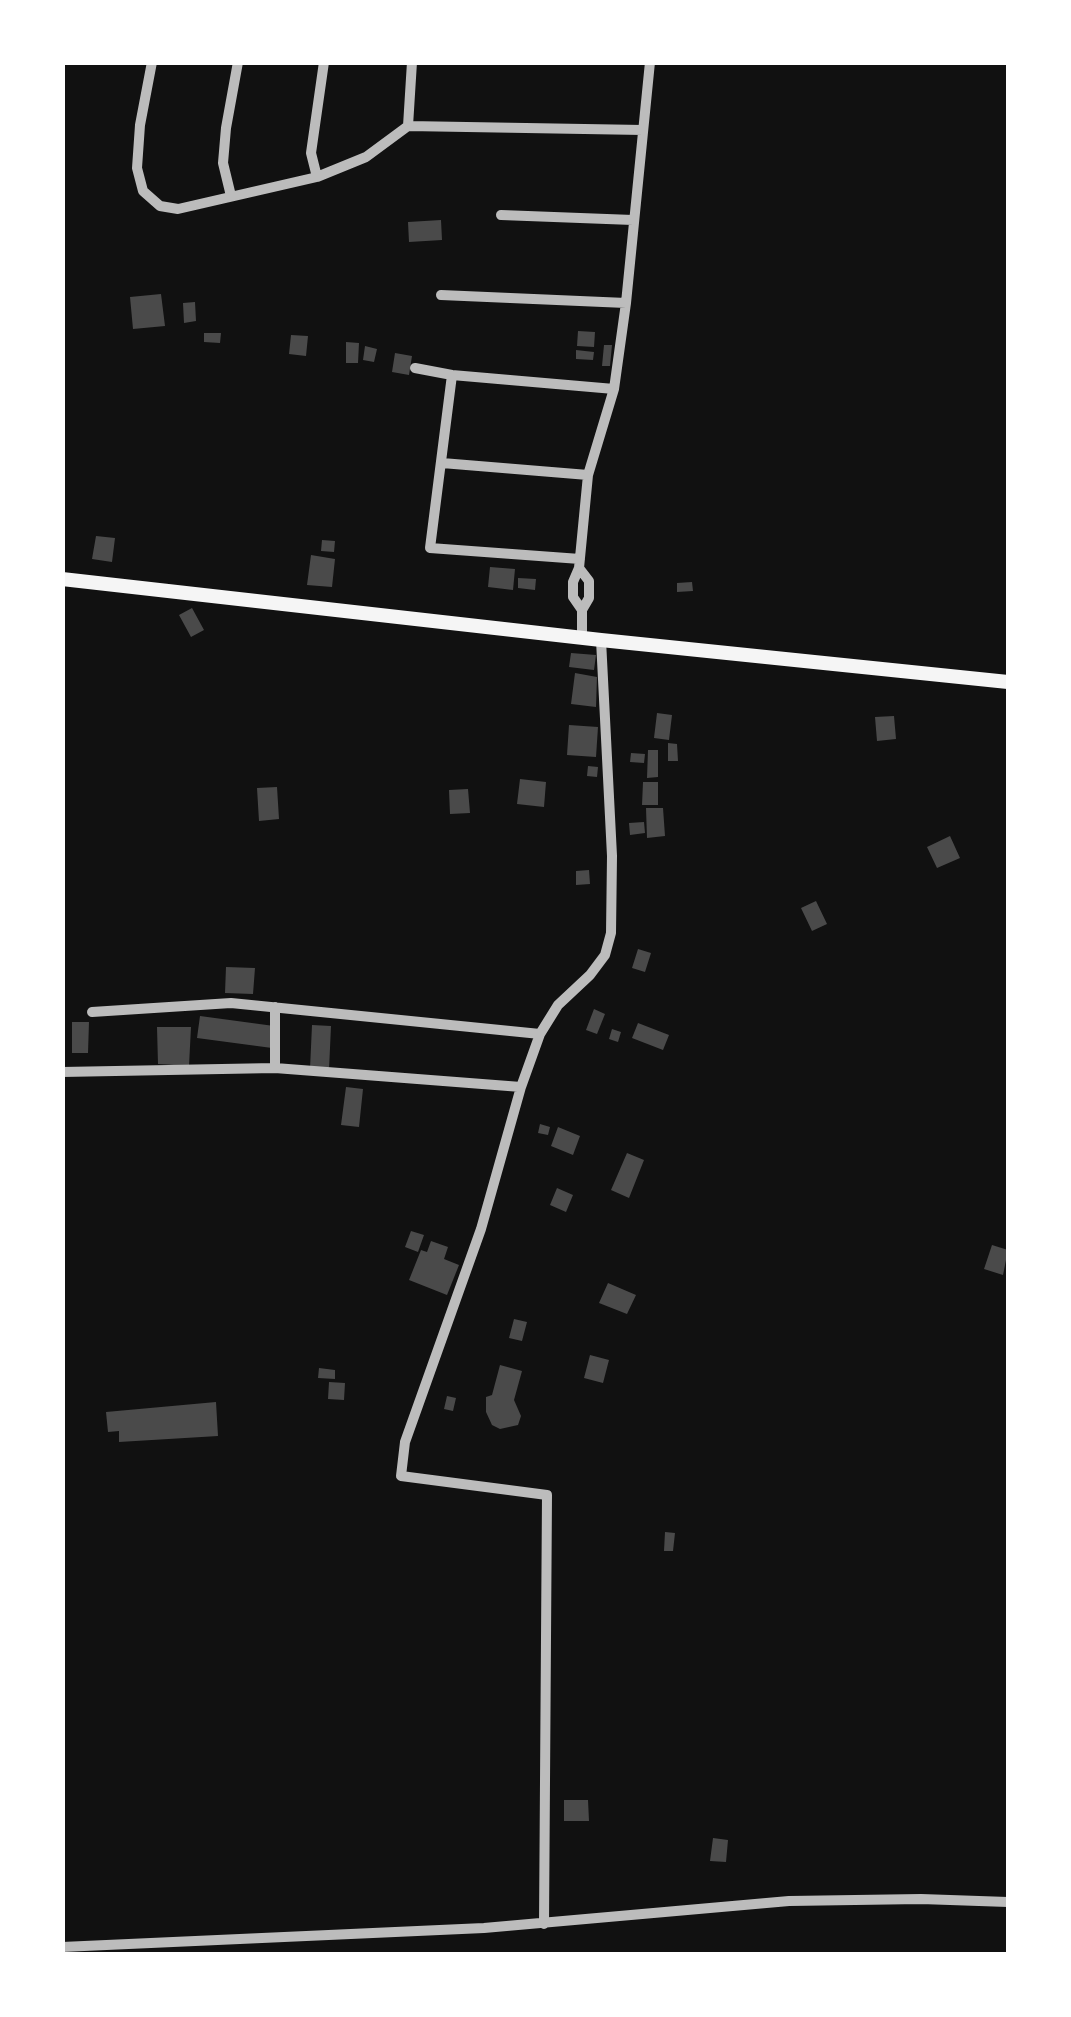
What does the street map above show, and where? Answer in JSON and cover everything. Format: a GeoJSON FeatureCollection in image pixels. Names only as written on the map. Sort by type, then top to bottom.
{"type":"FeatureCollection","features":[{"type":"Feature","properties":{"kind":"main road"},"geometry":{"type":"LineString","coordinates":[[62,579],[1008,682]]}},
{"type":"Feature","properties":{"kind":"street"},"geometry":{"type":"LineString","coordinates":[[152,62],[137,168],[143,191],[160,206],[178,209],[317,177],[366,156],[408,126],[643,130]]}},
{"type":"Feature","properties":{"kind":"street"},"geometry":{"type":"LineString","coordinates":[[231,196],[223,164],[238,62]]}},
{"type":"Feature","properties":{"kind":"street"},"geometry":{"type":"LineString","coordinates":[[317,177],[311,152],[324,62]]}},
{"type":"Feature","properties":{"kind":"street"},"geometry":{"type":"LineString","coordinates":[[408,126],[412,62]]}},
{"type":"Feature","properties":{"kind":"street"},"geometry":{"type":"LineString","coordinates":[[582,638],[582,610],[573,597],[573,582],[579,563],[588,475],[614,389],[650,62]]}},
{"type":"Feature","properties":{"kind":"street"},"geometry":{"type":"LineString","coordinates":[[500,215],[634,220]]}},
{"type":"Feature","properties":{"kind":"street"},"geometry":{"type":"LineString","coordinates":[[441,295],[626,303]]}},
{"type":"Feature","properties":{"kind":"street"},"geometry":{"type":"LineString","coordinates":[[415,368],[452,376],[614,389]]}},
{"type":"Feature","properties":{"kind":"street"},"geometry":{"type":"LineString","coordinates":[[452,376],[430,548],[579,563]]}},
{"type":"Feature","properties":{"kind":"street"},"geometry":{"type":"LineString","coordinates":[[442,464],[588,475]]}},
{"type":"Feature","properties":{"kind":"street"},"geometry":{"type":"LineString","coordinates":[[544,1924],[546,1495],[402,1476],[405,1442],[481,1228],[540,1034],[558,1005],[605,955],[611,934],[612,856],[601,640]]}},
{"type":"Feature","properties":{"kind":"street"},"geometry":{"type":"LineString","coordinates":[[92,1012],[231,1003],[540,1034]]}},
{"type":"Feature","properties":{"kind":"street"},"geometry":{"type":"LineString","coordinates":[[275,1007],[275,1068]]}},
{"type":"Feature","properties":{"kind":"street"},"geometry":{"type":"LineString","coordinates":[[62,1072],[275,1068],[521,1087]]}},
{"type":"Feature","properties":{"kind":"street"},"geometry":{"type":"LineString","coordinates":[[62,1947],[544,1924],[790,1901],[1008,1902]]}},
{"type":"Feature","properties":{"kind":"building"},"geometry":{"type":"Polygon","coordinates":[[[441,220],[442,240],[409,242],[408,222],[441,220]]]}},
{"type":"Feature","properties":{"kind":"building"},"geometry":{"type":"Polygon","coordinates":[[[161,294],[165,326],[133,329],[130,297],[161,294]]]}},
{"type":"Feature","properties":{"kind":"building"},"geometry":{"type":"Polygon","coordinates":[[[195,302],[196,321],[184,323],[183,303],[195,302]]]}},
{"type":"Feature","properties":{"kind":"building"},"geometry":{"type":"Polygon","coordinates":[[[578,331],[595,332],[594,347],[577,346],[578,331]]]}},
{"type":"Feature","properties":{"kind":"building"},"geometry":{"type":"Polygon","coordinates":[[[204,333],[221,333],[220,343],[204,342],[204,333]]]}},
{"type":"Feature","properties":{"kind":"building"},"geometry":{"type":"Polygon","coordinates":[[[291,335],[308,336],[306,356],[289,354],[291,335]]]}},
{"type":"Feature","properties":{"kind":"building"},"geometry":{"type":"Polygon","coordinates":[[[346,342],[359,343],[358,363],[346,363],[346,342]]]}},
{"type":"Feature","properties":{"kind":"building"},"geometry":{"type":"Polygon","coordinates":[[[604,345],[612,345],[610,366],[602,366],[604,345]]]}},
{"type":"Feature","properties":{"kind":"building"},"geometry":{"type":"Polygon","coordinates":[[[365,346],[377,349],[374,362],[363,360],[365,346]]]}},
{"type":"Feature","properties":{"kind":"building"},"geometry":{"type":"Polygon","coordinates":[[[576,350],[594,352],[593,360],[576,359],[576,350]]]}},
{"type":"Feature","properties":{"kind":"building"},"geometry":{"type":"Polygon","coordinates":[[[395,353],[412,356],[409,375],[392,372],[395,353]]]}},
{"type":"Feature","properties":{"kind":"building"},"geometry":{"type":"Polygon","coordinates":[[[96,536],[115,538],[112,562],[92,559],[96,536]]]}},
{"type":"Feature","properties":{"kind":"building"},"geometry":{"type":"Polygon","coordinates":[[[322,540],[335,541],[334,552],[321,551],[322,540]]]}},
{"type":"Feature","properties":{"kind":"building"},"geometry":{"type":"Polygon","coordinates":[[[311,555],[335,559],[332,587],[307,585],[311,555]]]}},
{"type":"Feature","properties":{"kind":"building"},"geometry":{"type":"Polygon","coordinates":[[[490,567],[515,569],[513,590],[488,587],[490,567]]]}},
{"type":"Feature","properties":{"kind":"building"},"geometry":{"type":"Polygon","coordinates":[[[518,578],[536,579],[535,590],[518,588],[518,578]]]}},
{"type":"Feature","properties":{"kind":"building"},"geometry":{"type":"Polygon","coordinates":[[[692,582],[693,591],[677,592],[677,583],[692,582]]]}},
{"type":"Feature","properties":{"kind":"building"},"geometry":{"type":"Polygon","coordinates":[[[192,608],[204,630],[191,637],[179,615],[192,608]]]}},
{"type":"Feature","properties":{"kind":"building"},"geometry":{"type":"Polygon","coordinates":[[[571,653],[596,655],[594,670],[569,667],[571,653]]]}},
{"type":"Feature","properties":{"kind":"building"},"geometry":{"type":"Polygon","coordinates":[[[575,673],[597,677],[596,707],[571,704],[575,673]]]}},
{"type":"Feature","properties":{"kind":"building"},"geometry":{"type":"Polygon","coordinates":[[[657,713],[672,715],[669,740],[654,738],[657,713]]]}},
{"type":"Feature","properties":{"kind":"building"},"geometry":{"type":"Polygon","coordinates":[[[894,716],[896,739],[877,741],[875,717],[894,716]]]}},
{"type":"Feature","properties":{"kind":"building"},"geometry":{"type":"Polygon","coordinates":[[[569,725],[598,727],[596,757],[567,755],[569,725]]]}},
{"type":"Feature","properties":{"kind":"building"},"geometry":{"type":"Polygon","coordinates":[[[668,743],[677,744],[678,761],[668,761],[668,743]]]}},
{"type":"Feature","properties":{"kind":"building"},"geometry":{"type":"Polygon","coordinates":[[[648,750],[658,750],[658,777],[647,778],[648,750]]]}},
{"type":"Feature","properties":{"kind":"building"},"geometry":{"type":"Polygon","coordinates":[[[631,753],[645,754],[644,763],[630,762],[631,753]]]}},
{"type":"Feature","properties":{"kind":"building"},"geometry":{"type":"Polygon","coordinates":[[[588,766],[598,767],[597,777],[587,776],[588,766]]]}},
{"type":"Feature","properties":{"kind":"building"},"geometry":{"type":"Polygon","coordinates":[[[520,779],[546,782],[544,807],[517,804],[520,779]]]}},
{"type":"Feature","properties":{"kind":"building"},"geometry":{"type":"Polygon","coordinates":[[[643,782],[658,782],[658,805],[642,805],[643,782]]]}},
{"type":"Feature","properties":{"kind":"building"},"geometry":{"type":"Polygon","coordinates":[[[277,787],[279,819],[259,821],[257,788],[277,787]]]}},
{"type":"Feature","properties":{"kind":"building"},"geometry":{"type":"Polygon","coordinates":[[[468,789],[470,813],[450,814],[449,790],[468,789]]]}},
{"type":"Feature","properties":{"kind":"building"},"geometry":{"type":"Polygon","coordinates":[[[646,808],[663,808],[665,836],[647,838],[646,808]]]}},
{"type":"Feature","properties":{"kind":"building"},"geometry":{"type":"Polygon","coordinates":[[[644,822],[645,833],[630,835],[629,823],[644,822]]]}},
{"type":"Feature","properties":{"kind":"building"},"geometry":{"type":"Polygon","coordinates":[[[950,836],[960,858],[937,868],[927,847],[950,836]]]}},
{"type":"Feature","properties":{"kind":"building"},"geometry":{"type":"Polygon","coordinates":[[[589,870],[590,884],[576,885],[576,871],[589,870]]]}},
{"type":"Feature","properties":{"kind":"building"},"geometry":{"type":"Polygon","coordinates":[[[816,901],[827,924],[812,931],[801,908],[816,901]]]}},
{"type":"Feature","properties":{"kind":"building"},"geometry":{"type":"Polygon","coordinates":[[[638,949],[651,953],[645,972],[632,968],[638,949]]]}},
{"type":"Feature","properties":{"kind":"building"},"geometry":{"type":"Polygon","coordinates":[[[226,967],[255,968],[253,994],[225,993],[226,967]]]}},
{"type":"Feature","properties":{"kind":"building"},"geometry":{"type":"Polygon","coordinates":[[[594,1009],[605,1014],[597,1034],[586,1030],[594,1009]]]}},
{"type":"Feature","properties":{"kind":"building"},"geometry":{"type":"Polygon","coordinates":[[[200,1016],[274,1026],[272,1048],[197,1038],[200,1016]]]}},
{"type":"Feature","properties":{"kind":"building"},"geometry":{"type":"Polygon","coordinates":[[[72,1022],[89,1022],[88,1053],[72,1053],[72,1022]]]}},
{"type":"Feature","properties":{"kind":"building"},"geometry":{"type":"Polygon","coordinates":[[[638,1023],[669,1035],[663,1050],[632,1038],[638,1023]]]}},
{"type":"Feature","properties":{"kind":"building"},"geometry":{"type":"Polygon","coordinates":[[[312,1025],[331,1026],[329,1070],[310,1069],[312,1025]]]}},
{"type":"Feature","properties":{"kind":"building"},"geometry":{"type":"Polygon","coordinates":[[[157,1027],[191,1027],[189,1066],[158,1064],[157,1027]]]}},
{"type":"Feature","properties":{"kind":"building"},"geometry":{"type":"Polygon","coordinates":[[[612,1029],[621,1032],[618,1042],[609,1039],[612,1029]]]}},
{"type":"Feature","properties":{"kind":"building"},"geometry":{"type":"Polygon","coordinates":[[[346,1087],[363,1089],[359,1127],[341,1125],[346,1087]]]}},
{"type":"Feature","properties":{"kind":"building"},"geometry":{"type":"Polygon","coordinates":[[[540,1124],[550,1127],[548,1135],[538,1133],[540,1124]]]}},
{"type":"Feature","properties":{"kind":"building"},"geometry":{"type":"Polygon","coordinates":[[[558,1127],[580,1136],[573,1155],[551,1146],[558,1127]]]}},
{"type":"Feature","properties":{"kind":"building"},"geometry":{"type":"Polygon","coordinates":[[[627,1153],[644,1160],[629,1198],[611,1190],[627,1153]]]}},
{"type":"Feature","properties":{"kind":"building"},"geometry":{"type":"Polygon","coordinates":[[[557,1188],[573,1195],[566,1212],[550,1205],[557,1188]]]}},
{"type":"Feature","properties":{"kind":"building"},"geometry":{"type":"Polygon","coordinates":[[[411,1231],[424,1235],[418,1252],[405,1247],[411,1231]]]}},
{"type":"Feature","properties":{"kind":"building"},"geometry":{"type":"Polygon","coordinates":[[[431,1241],[448,1247],[444,1259],[459,1265],[447,1295],[409,1280],[421,1250],[427,1252],[431,1241]]]}},
{"type":"Feature","properties":{"kind":"building"},"geometry":{"type":"Polygon","coordinates":[[[992,1245],[1008,1250],[1003,1275],[984,1269],[992,1245]]]}},
{"type":"Feature","properties":{"kind":"building"},"geometry":{"type":"Polygon","coordinates":[[[608,1283],[636,1295],[627,1314],[599,1303],[608,1283]]]}},
{"type":"Feature","properties":{"kind":"building"},"geometry":{"type":"Polygon","coordinates":[[[514,1319],[527,1322],[522,1341],[509,1338],[514,1319]]]}},
{"type":"Feature","properties":{"kind":"building"},"geometry":{"type":"Polygon","coordinates":[[[590,1355],[609,1360],[603,1383],[584,1378],[590,1355]]]}},
{"type":"Feature","properties":{"kind":"building"},"geometry":{"type":"Polygon","coordinates":[[[500,1365],[522,1371],[514,1400],[521,1416],[518,1425],[500,1429],[492,1425],[486,1412],[486,1397],[492,1395],[500,1365]]]}},
{"type":"Feature","properties":{"kind":"building"},"geometry":{"type":"Polygon","coordinates":[[[319,1368],[335,1370],[335,1379],[318,1378],[319,1368]]]}},
{"type":"Feature","properties":{"kind":"building"},"geometry":{"type":"Polygon","coordinates":[[[329,1382],[345,1383],[344,1400],[328,1399],[329,1382]]]}},
{"type":"Feature","properties":{"kind":"building"},"geometry":{"type":"Polygon","coordinates":[[[447,1396],[456,1398],[453,1411],[444,1409],[447,1396]]]}},
{"type":"Feature","properties":{"kind":"building"},"geometry":{"type":"Polygon","coordinates":[[[216,1402],[218,1436],[119,1442],[119,1431],[108,1432],[106,1412],[216,1402]]]}},
{"type":"Feature","properties":{"kind":"building"},"geometry":{"type":"Polygon","coordinates":[[[665,1532],[675,1533],[673,1551],[664,1551],[665,1532]]]}},
{"type":"Feature","properties":{"kind":"building"},"geometry":{"type":"Polygon","coordinates":[[[564,1800],[588,1800],[589,1821],[564,1821],[564,1800]]]}},
{"type":"Feature","properties":{"kind":"building"},"geometry":{"type":"Polygon","coordinates":[[[713,1838],[728,1840],[726,1862],[710,1861],[713,1838]]]}}]}
